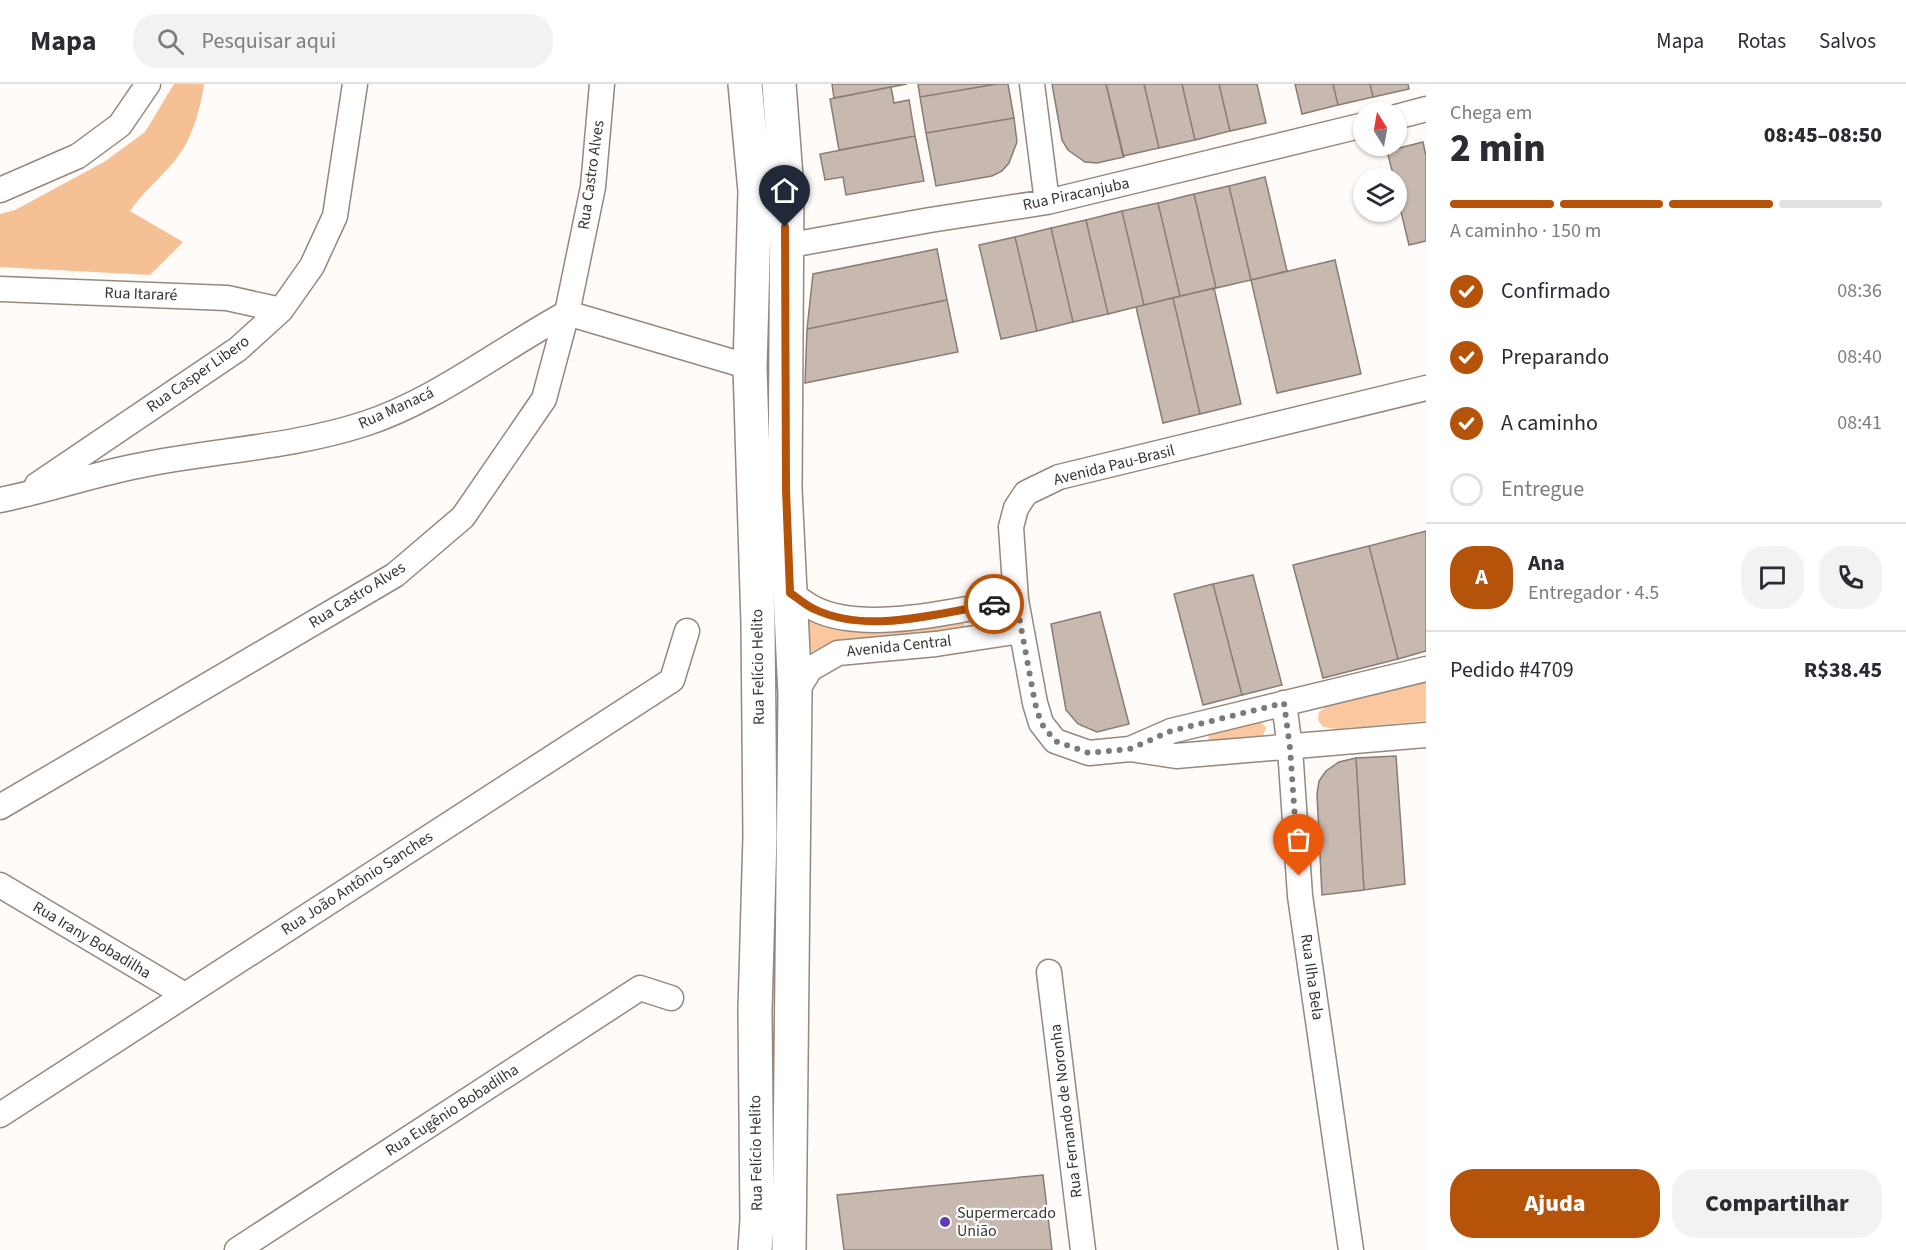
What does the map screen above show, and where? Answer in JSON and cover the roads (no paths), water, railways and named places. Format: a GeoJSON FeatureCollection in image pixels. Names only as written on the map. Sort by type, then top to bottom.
{"type":"FeatureCollection","features":[{"type":"Feature","properties":{"kind":"main road","name":"Rua Felício Helito"},"geometry":{"type":"LineString","coordinates":[[745,84],[756,191],[750,367],[758,624],[760,836],[755,1010],[757,1220],[755,1250]]}},
{"type":"Feature","properties":{"kind":"main road","name":"Rua Felício Helito"},"geometry":{"type":"LineString","coordinates":[[779,84],[785,146],[786,489],[795,693],[789,1250]]}},
{"type":"Feature","properties":{"kind":"street"},"geometry":{"type":"LineString","coordinates":[[0,190],[78,156],[120,125],[148,84]]}},
{"type":"Feature","properties":{"kind":"street","name":"Rua Casper Libero"},"geometry":{"type":"LineString","coordinates":[[0,510],[10,498],[238,349],[281,310],[312,266],[334,216],[355,84]]}},
{"type":"Feature","properties":{"kind":"street","name":"Rua Castro Alves"},"geometry":{"type":"LineString","coordinates":[[0,807],[395,574],[463,517],[544,399],[567,313],[593,187],[603,84]]}},
{"type":"Feature","properties":{"kind":"street"},"geometry":{"type":"LineString","coordinates":[[1032,84],[1047,202]]}},
{"type":"Feature","properties":{"kind":"street"},"geometry":{"type":"LineString","coordinates":[[1407,114],[1426,109]]}},
{"type":"Feature","properties":{"kind":"street","name":"Rua Piracanjuba"},"geometry":{"type":"LineString","coordinates":[[785,246],[1047,202],[1353,128]]}},
{"type":"Feature","properties":{"kind":"street","name":"Rua Itararé"},"geometry":{"type":"LineString","coordinates":[[0,289],[227,298],[281,310]]}},
{"type":"Feature","properties":{"kind":"street"},"geometry":{"type":"LineString","coordinates":[[567,313],[750,367]]}},
{"type":"Feature","properties":{"kind":"street","name":"Rua Manacá"},"geometry":{"type":"LineString","coordinates":[[10,498],[137,466],[290,444],[366,424],[438,390],[519,339],[567,313]]}},
{"type":"Feature","properties":{"kind":"street","name":"Avenida Pau-Brasil"},"geometry":{"type":"LineString","coordinates":[[1130,749],[1089,753],[1055,741],[1041,723],[1016,600],[1011,527],[1016,508],[1026,493],[1059,477],[1426,388]]}},
{"type":"Feature","properties":{"kind":"street","name":"Avenida Central"},"geometry":{"type":"LineString","coordinates":[[790,593],[813,609],[840,617],[883,621],[1016,600]]}},
{"type":"Feature","properties":{"kind":"street","name":"Rua João Antônio Sanches"},"geometry":{"type":"LineString","coordinates":[[0,1115],[672,680],[687,631]]}},
{"type":"Feature","properties":{"kind":"street","name":"Avenida Central"},"geometry":{"type":"LineString","coordinates":[[795,693],[810,669],[838,652],[936,644],[1021,631]]}},
{"type":"Feature","properties":{"kind":"street"},"geometry":{"type":"LineString","coordinates":[[1130,749],[1171,731],[1426,669]]}},
{"type":"Feature","properties":{"kind":"street","name":"Rua Ilha Bela"},"geometry":{"type":"LineString","coordinates":[[1284,703],[1290,748],[1300,896],[1351,1250]]}},
{"type":"Feature","properties":{"kind":"street"},"geometry":{"type":"LineString","coordinates":[[1130,749],[1176,756],[1426,735]]}},
{"type":"Feature","properties":{"kind":"street","name":"Rua Irany Bobadilha"},"geometry":{"type":"LineString","coordinates":[[0,885],[185,994]]}},
{"type":"Feature","properties":{"kind":"street","name":"Rua Fernando de Noronha"},"geometry":{"type":"LineString","coordinates":[[1049,972],[1083,1250]]}},
{"type":"Feature","properties":{"kind":"street","name":"Rua Eugênio Bobadilha"},"geometry":{"type":"LineString","coordinates":[[237,1250],[640,988],[671,998]]}},
{"type":"Feature","properties":{"kind":"place","name":"Supermercado União"},"geometry":{"type":"Point","coordinates":[945,1222]}}]}
